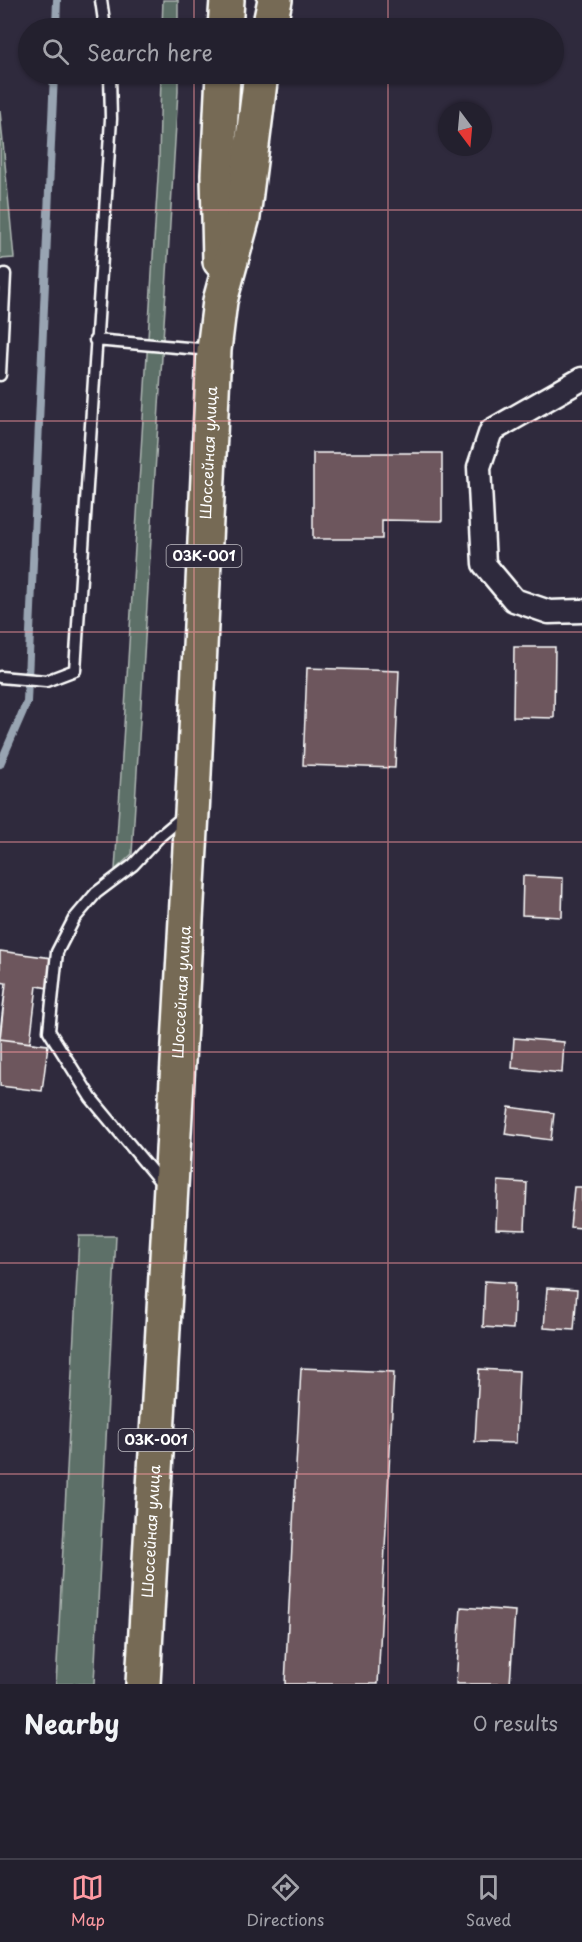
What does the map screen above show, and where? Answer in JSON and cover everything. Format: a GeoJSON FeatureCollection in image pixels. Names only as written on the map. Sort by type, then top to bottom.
{"type":"FeatureCollection","features":[{"type":"Feature","properties":{"kind":"main road"},"geometry":{"type":"LineString","coordinates":[[226,18],[227,0]]}},
{"type":"Feature","properties":{"kind":"main road"},"geometry":{"type":"LineString","coordinates":[[271,18],[274,0]]}},
{"type":"Feature","properties":{"kind":"main road","name":"03К-001"},"geometry":{"type":"LineString","coordinates":[[220,301],[218,175],[223,84]]}},
{"type":"Feature","properties":{"kind":"main road","name":"03К-001"},"geometry":{"type":"LineString","coordinates":[[220,301],[243,217],[260,84]]}},
{"type":"Feature","properties":{"kind":"main road","name":"Шоссейная улица"},"geometry":{"type":"LineString","coordinates":[[143,1684],[192,810],[214,350],[220,301]]}},
{"type":"Feature","properties":{"kind":"street"},"geometry":{"type":"LineString","coordinates":[[582,379],[491,431],[479,467],[484,564],[514,600],[549,612],[582,611]]}},
{"type":"Feature","properties":{"kind":"lane"},"geometry":{"type":"LineString","coordinates":[[101,0],[104,18]]}},
{"type":"Feature","properties":{"kind":"lane"},"geometry":{"type":"LineString","coordinates":[[3,677],[46,681],[75,670],[111,120],[110,84]]}},
{"type":"Feature","properties":{"kind":"lane"},"geometry":{"type":"LineString","coordinates":[[0,375],[5,274]]}},
{"type":"Feature","properties":{"kind":"lane"},"geometry":{"type":"LineString","coordinates":[[95,340],[214,350]]}},
{"type":"Feature","properties":{"kind":"lane"},"geometry":{"type":"LineString","coordinates":[[171,1195],[91,1098],[49,1031],[57,952],[74,919],[96,893],[133,865],[160,836],[192,810]]}},
{"type":"Feature","properties":{"kind":"green space"},"geometry":{"type":"Polygon","coordinates":[[[163,0],[178,0],[178,18],[162,18],[163,0]]]}},
{"type":"Feature","properties":{"kind":"green space"},"geometry":{"type":"Polygon","coordinates":[[[161,84],[178,84],[132,854],[115,870],[159,161],[161,84]]]}},
{"type":"Feature","properties":{"kind":"green space"},"geometry":{"type":"Polygon","coordinates":[[[0,111],[14,258],[0,259],[0,111]]]}},
{"type":"Feature","properties":{"kind":"green space"},"geometry":{"type":"Polygon","coordinates":[[[79,1236],[116,1236],[94,1684],[56,1684],[79,1236]]]}},
{"type":"Feature","properties":{"kind":"building"},"geometry":{"type":"Polygon","coordinates":[[[313,453],[442,453],[442,521],[382,520],[382,539],[313,539],[313,453]]]}},
{"type":"Feature","properties":{"kind":"building"},"geometry":{"type":"Polygon","coordinates":[[[514,647],[555,647],[554,718],[513,717],[514,647]]]}},
{"type":"Feature","properties":{"kind":"building"},"geometry":{"type":"Polygon","coordinates":[[[307,668],[399,671],[395,768],[303,765],[307,668]]]}},
{"type":"Feature","properties":{"kind":"building"},"geometry":{"type":"Polygon","coordinates":[[[523,876],[563,878],[562,917],[522,915],[523,876]]]}},
{"type":"Feature","properties":{"kind":"building"},"geometry":{"type":"Polygon","coordinates":[[[0,951],[52,958],[48,988],[37,986],[30,1043],[0,1039],[6,983],[0,982],[0,951]]]}},
{"type":"Feature","properties":{"kind":"building"},"geometry":{"type":"Polygon","coordinates":[[[0,951],[52,958],[48,988],[37,986],[30,1043],[48,1045],[42,1091],[0,1086],[0,1032],[6,983],[0,982],[0,951]]]}},
{"type":"Feature","properties":{"kind":"building"},"geometry":{"type":"Polygon","coordinates":[[[514,1038],[564,1042],[562,1073],[512,1068],[514,1038]]]}},
{"type":"Feature","properties":{"kind":"building"},"geometry":{"type":"Polygon","coordinates":[[[0,1039],[48,1045],[42,1091],[0,1086],[0,1039]]]}},
{"type":"Feature","properties":{"kind":"building"},"geometry":{"type":"Polygon","coordinates":[[[509,1107],[554,1113],[551,1140],[505,1134],[509,1107]]]}},
{"type":"Feature","properties":{"kind":"building"},"geometry":{"type":"Polygon","coordinates":[[[498,1181],[527,1183],[525,1230],[496,1229],[498,1181]]]}},
{"type":"Feature","properties":{"kind":"building"},"geometry":{"type":"Polygon","coordinates":[[[574,1187],[582,1187],[582,1228],[570,1227],[574,1187]]]}},
{"type":"Feature","properties":{"kind":"building"},"geometry":{"type":"Polygon","coordinates":[[[485,1281],[515,1283],[513,1329],[483,1327],[485,1281]]]}},
{"type":"Feature","properties":{"kind":"building"},"geometry":{"type":"Polygon","coordinates":[[[547,1288],[577,1290],[574,1330],[544,1328],[547,1288]]]}},
{"type":"Feature","properties":{"kind":"building"},"geometry":{"type":"Polygon","coordinates":[[[301,1368],[394,1372],[378,1684],[285,1684],[301,1368]]]}},
{"type":"Feature","properties":{"kind":"building"},"geometry":{"type":"Polygon","coordinates":[[[479,1369],[519,1371],[516,1443],[475,1442],[479,1369]]]}},
{"type":"Feature","properties":{"kind":"building"},"geometry":{"type":"Polygon","coordinates":[[[461,1607],[515,1611],[510,1684],[456,1684],[461,1607]]]}},
{"type":"Feature","properties":{"kind":"waterway"},"geometry":{"type":"LineString","coordinates":[[56,18],[57,0]]}},
{"type":"Feature","properties":{"kind":"waterway"},"geometry":{"type":"LineString","coordinates":[[0,764],[27,702],[54,84]]}}]}
